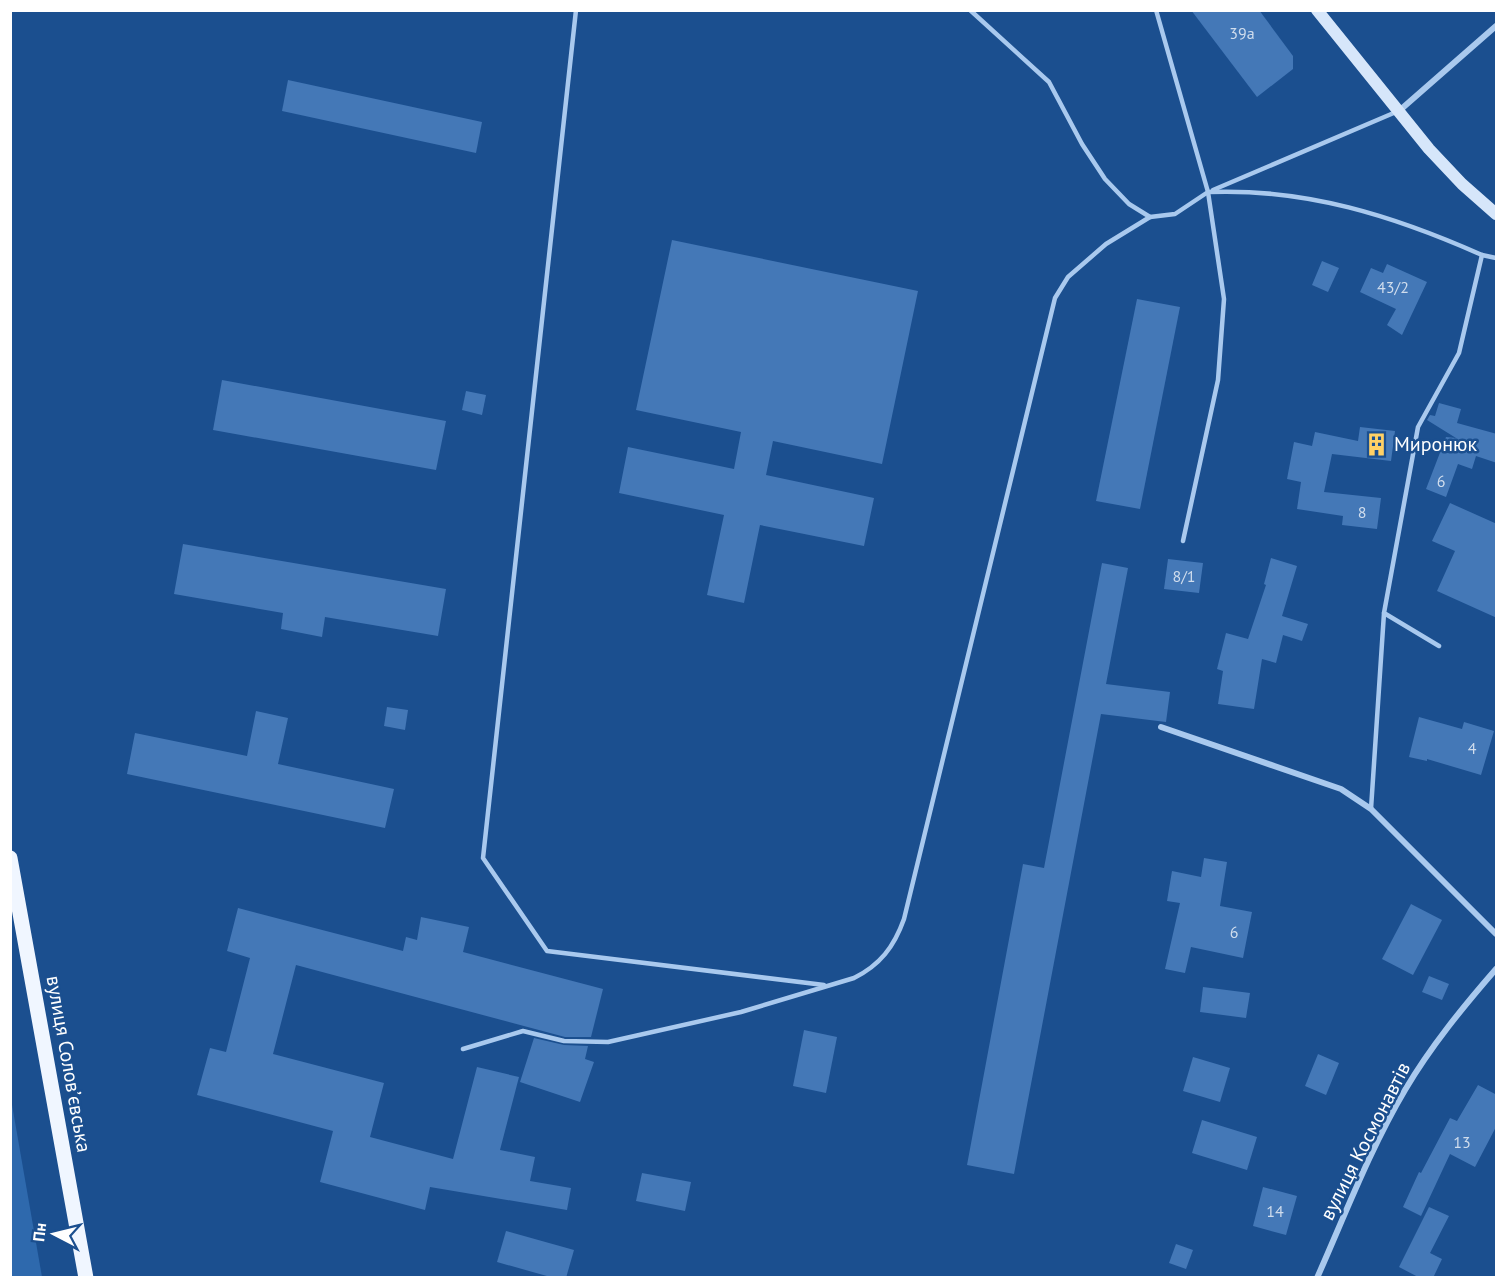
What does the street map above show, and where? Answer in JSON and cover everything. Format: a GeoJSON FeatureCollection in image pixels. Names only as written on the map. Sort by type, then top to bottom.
{"type":"FeatureCollection","features":[{"type":"Feature","properties":{"kind":"main road"},"geometry":{"type":"LineString","coordinates":[[1317,10],[1429,150],[1462,184],[1497,214]]}},
{"type":"Feature","properties":{"kind":"main road","name":"вулиця Соловʼєвська"},"geometry":{"type":"LineString","coordinates":[[10,858],[12,880],[86,1278]]}},
{"type":"Feature","properties":{"kind":"street"},"geometry":{"type":"LineString","coordinates":[[1399,111],[1497,26]]}},
{"type":"Feature","properties":{"kind":"street"},"geometry":{"type":"LineString","coordinates":[[1161,727],[1341,789],[1371,809],[1497,934]]}},
{"type":"Feature","properties":{"kind":"street","name":"вулиця Космонавтів"},"geometry":{"type":"LineString","coordinates":[[1317,1278],[1370,1160],[1405,1090],[1450,1022],[1497,969]]}},
{"type":"Feature","properties":{"kind":"lane"},"geometry":{"type":"LineString","coordinates":[[576,10],[483,858],[547,951],[827,986]]}},
{"type":"Feature","properties":{"kind":"lane"},"geometry":{"type":"LineString","coordinates":[[970,10],[1049,82],[1082,144],[1105,179],[1129,204],[1150,217]]}},
{"type":"Feature","properties":{"kind":"lane"},"geometry":{"type":"LineString","coordinates":[[1156,10],[1208,192],[1224,299],[1218,380],[1183,541]]}},
{"type":"Feature","properties":{"kind":"lane"},"geometry":{"type":"LineString","coordinates":[[463,1049],[523,1030],[564,1041],[608,1042],[741,1012],[854,978],[880,961],[891,948],[904,919],[1055,298],[1068,277],[1090,256],[1150,217],[1174,214],[1208,192],[1399,111]]}},
{"type":"Feature","properties":{"kind":"lane"},"geometry":{"type":"LineString","coordinates":[[1208,192],[1274,192],[1331,201],[1400,221],[1482,255],[1497,258]]}},
{"type":"Feature","properties":{"kind":"lane"},"geometry":{"type":"LineString","coordinates":[[1371,809],[1384,613],[1418,427],[1459,353],[1482,255]]}},
{"type":"Feature","properties":{"kind":"lane"},"geometry":{"type":"LineString","coordinates":[[1384,613],[1439,646]]}},
{"type":"Feature","properties":{"kind":"shaded area"},"geometry":{"type":"Polygon","coordinates":[[[11,1099],[42,1277],[11,1277],[11,1099]]]}},
{"type":"Feature","properties":{"kind":"building"},"geometry":{"type":"Polygon","coordinates":[[[1191,10],[1259,10],[1293,56],[1293,69],[1257,97],[1191,10]]]}},
{"type":"Feature","properties":{"kind":"building"},"geometry":{"type":"Polygon","coordinates":[[[288,80],[482,122],[476,153],[282,111],[288,80]]]}},
{"type":"Feature","properties":{"kind":"building"},"geometry":{"type":"Polygon","coordinates":[[[672,240],[918,291],[882,464],[773,441],[766,475],[874,498],[864,546],[760,525],[744,603],[707,595],[724,515],[619,493],[628,447],[734,469],[741,432],[636,410],[672,240]]]}},
{"type":"Feature","properties":{"kind":"building"},"geometry":{"type":"Polygon","coordinates":[[[1322,261],[1339,268],[1328,292],[1312,285],[1322,261]]]}},
{"type":"Feature","properties":{"kind":"building"},"geometry":{"type":"Polygon","coordinates":[[[1387,264],[1427,282],[1402,335],[1387,325],[1396,309],[1360,292],[1371,268],[1383,273],[1387,264]]]}},
{"type":"Feature","properties":{"kind":"building"},"geometry":{"type":"Polygon","coordinates":[[[1137,299],[1180,307],[1140,509],[1096,501],[1137,299]]]}},
{"type":"Feature","properties":{"kind":"building"},"geometry":{"type":"Polygon","coordinates":[[[222,380],[446,421],[436,470],[213,430],[222,380]]]}},
{"type":"Feature","properties":{"kind":"building"},"geometry":{"type":"Polygon","coordinates":[[[466,391],[486,395],[482,415],[462,410],[466,391]]]}},
{"type":"Feature","properties":{"kind":"building"},"geometry":{"type":"Polygon","coordinates":[[[1439,403],[1461,409],[1457,423],[1497,434],[1497,463],[1476,456],[1472,469],[1458,464],[1446,497],[1426,489],[1446,437],[1456,438],[1427,420],[1430,415],[1435,416],[1439,403]]]}},
{"type":"Feature","properties":{"kind":"building"},"geometry":{"type":"Polygon","coordinates":[[[1360,427],[1395,431],[1391,461],[1332,454],[1324,492],[1381,498],[1377,529],[1342,525],[1343,516],[1297,509],[1301,482],[1287,479],[1294,442],[1312,446],[1315,432],[1358,441],[1360,427]]]}},
{"type":"Feature","properties":{"kind":"building"},"geometry":{"type":"Polygon","coordinates":[[[1450,503],[1497,524],[1497,618],[1437,591],[1455,551],[1432,541],[1450,503]]]}},
{"type":"Feature","properties":{"kind":"building"},"geometry":{"type":"Polygon","coordinates":[[[183,544],[446,589],[438,636],[325,617],[322,637],[281,629],[283,613],[174,594],[183,544]]]}},
{"type":"Feature","properties":{"kind":"building"},"geometry":{"type":"Polygon","coordinates":[[[1271,558],[1297,566],[1282,616],[1308,624],[1302,641],[1283,635],[1276,663],[1262,659],[1254,709],[1218,704],[1223,671],[1217,669],[1226,633],[1248,639],[1266,585],[1264,584],[1271,558]]]}},
{"type":"Feature","properties":{"kind":"building"},"geometry":{"type":"Polygon","coordinates":[[[1168,559],[1203,563],[1199,593],[1164,589],[1168,559]]]}},
{"type":"Feature","properties":{"kind":"building"},"geometry":{"type":"Polygon","coordinates":[[[1102,563],[1128,568],[1106,684],[1170,692],[1166,722],[1101,714],[1014,1174],[967,1165],[1023,864],[1044,868],[1102,563]]]}},
{"type":"Feature","properties":{"kind":"building"},"geometry":{"type":"Polygon","coordinates":[[[387,707],[408,710],[405,730],[384,726],[387,707]]]}},
{"type":"Feature","properties":{"kind":"building"},"geometry":{"type":"Polygon","coordinates":[[[256,711],[288,718],[278,764],[394,789],[385,828],[127,774],[135,733],[247,756],[256,711]]]}},
{"type":"Feature","properties":{"kind":"building"},"geometry":{"type":"Polygon","coordinates":[[[1419,717],[1462,729],[1464,722],[1494,731],[1481,775],[1427,759],[1427,761],[1409,757],[1419,717]]]}},
{"type":"Feature","properties":{"kind":"building"},"geometry":{"type":"Polygon","coordinates":[[[1204,858],[1227,862],[1220,906],[1252,912],[1243,958],[1191,947],[1185,973],[1165,969],[1180,903],[1167,901],[1172,871],[1201,877],[1204,858]]]}},
{"type":"Feature","properties":{"kind":"building"},"geometry":{"type":"Polygon","coordinates":[[[1411,904],[1442,920],[1413,975],[1382,959],[1411,904]]]}},
{"type":"Feature","properties":{"kind":"building"},"geometry":{"type":"Polygon","coordinates":[[[238,908],[403,951],[406,937],[417,940],[421,917],[469,927],[463,952],[603,989],[591,1037],[565,1037],[296,965],[273,1054],[384,1083],[370,1137],[453,1159],[477,1067],[519,1077],[500,1150],[535,1157],[530,1181],[571,1188],[567,1210],[430,1187],[425,1210],[320,1182],[333,1131],[197,1095],[210,1048],[226,1052],[250,958],[227,951],[238,908]]]}},
{"type":"Feature","properties":{"kind":"building"},"geometry":{"type":"Polygon","coordinates":[[[1429,976],[1449,984],[1442,1000],[1422,992],[1429,976]]]}},
{"type":"Feature","properties":{"kind":"building"},"geometry":{"type":"Polygon","coordinates":[[[1203,987],[1250,993],[1246,1018],[1200,1012],[1203,987]]]}},
{"type":"Feature","properties":{"kind":"building"},"geometry":{"type":"Polygon","coordinates":[[[804,1030],[837,1037],[826,1093],[793,1086],[804,1030]]]}},
{"type":"Feature","properties":{"kind":"building"},"geometry":{"type":"Polygon","coordinates":[[[534,1038],[564,1045],[588,1046],[585,1059],[594,1062],[580,1102],[520,1082],[534,1038]]]}},
{"type":"Feature","properties":{"kind":"building"},"geometry":{"type":"Polygon","coordinates":[[[1318,1054],[1339,1063],[1326,1095],[1305,1086],[1318,1054]]]}},
{"type":"Feature","properties":{"kind":"building"},"geometry":{"type":"Polygon","coordinates":[[[1193,1057],[1230,1068],[1220,1102],[1183,1091],[1193,1057]]]}},
{"type":"Feature","properties":{"kind":"building"},"geometry":{"type":"Polygon","coordinates":[[[1478,1085],[1497,1095],[1497,1125],[1475,1167],[1450,1154],[1421,1216],[1403,1207],[1419,1172],[1421,1173],[1450,1118],[1457,1121],[1478,1085]]]}},
{"type":"Feature","properties":{"kind":"building"},"geometry":{"type":"Polygon","coordinates":[[[1202,1120],[1257,1137],[1247,1170],[1192,1153],[1202,1120]]]}},
{"type":"Feature","properties":{"kind":"building"},"geometry":{"type":"Polygon","coordinates":[[[642,1173],[691,1182],[685,1211],[636,1201],[642,1173]]]}},
{"type":"Feature","properties":{"kind":"building"},"geometry":{"type":"Polygon","coordinates":[[[1263,1187],[1297,1196],[1286,1235],[1253,1226],[1263,1187]]]}},
{"type":"Feature","properties":{"kind":"building"},"geometry":{"type":"Polygon","coordinates":[[[1429,1207],[1449,1216],[1430,1253],[1442,1259],[1433,1278],[1420,1278],[1399,1267],[1429,1207]]]}},
{"type":"Feature","properties":{"kind":"building"},"geometry":{"type":"Polygon","coordinates":[[[506,1231],[574,1250],[566,1278],[554,1278],[497,1262],[506,1231]]]}},
{"type":"Feature","properties":{"kind":"building"},"geometry":{"type":"Polygon","coordinates":[[[1176,1244],[1193,1250],[1186,1269],[1169,1263],[1176,1244]]]}},
{"type":"Feature","properties":{"kind":"place","name":"Миронюк"},"geometry":{"type":"Point","coordinates":[1376,444]}}]}
